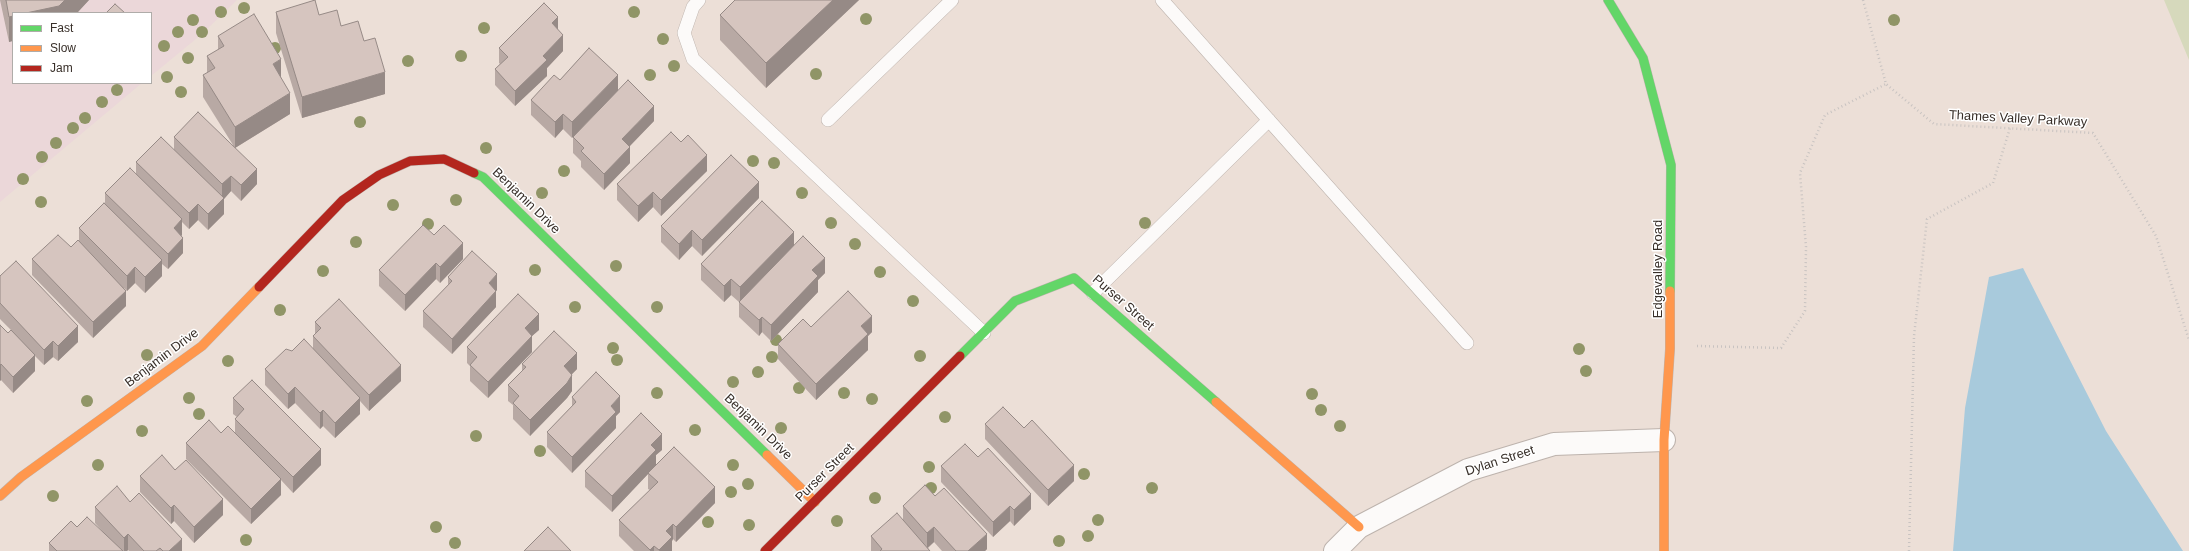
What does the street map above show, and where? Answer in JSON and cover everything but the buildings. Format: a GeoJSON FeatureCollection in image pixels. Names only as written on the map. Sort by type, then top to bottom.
{"type":"FeatureCollection","features":[{"type":"Feature","properties":{"kind":"street","name":"Edgevalley Road"},"geometry":{"type":"LineString","coordinates":[[1608,0],[1643,58],[1671,165],[1670,349],[1664,440],[1664,551]]}},
{"type":"Feature","properties":{"kind":"street","name":"Benjamin Drive"},"geometry":{"type":"LineString","coordinates":[[0,496],[21,478],[202,346],[343,200],[379,176],[410,161],[444,159],[483,177],[815,502]]}},
{"type":"Feature","properties":{"kind":"street","name":"Purser Street"},"geometry":{"type":"LineString","coordinates":[[765,551],[984,334],[1015,301],[1074,278],[1359,527]]}},
{"type":"Feature","properties":{"kind":"street","name":"Dylan Street"},"geometry":{"type":"LineString","coordinates":[[1335,551],[1359,527],[1468,470],[1554,444],[1664,440]]}},
{"type":"Feature","properties":{"kind":"lane"},"geometry":{"type":"LineString","coordinates":[[699,0],[693,7],[684,33],[693,59],[984,334]]}},
{"type":"Feature","properties":{"kind":"lane"},"geometry":{"type":"LineString","coordinates":[[828,120],[952,0]]}},
{"type":"Feature","properties":{"kind":"lane"},"geometry":{"type":"LineString","coordinates":[[1162,0],[1467,343]]}},
{"type":"Feature","properties":{"kind":"lane"},"geometry":{"type":"LineString","coordinates":[[1093,294],[1269,120]]}},
{"type":"Feature","properties":{"kind":"path"},"geometry":{"type":"LineString","coordinates":[[1670,349],[1705,346],[1782,348],[1805,310],[1806,248],[1800,173],[1825,115],[1886,84],[1863,0]]}},
{"type":"Feature","properties":{"kind":"path","name":"Thames Valley Parkway"},"geometry":{"type":"LineString","coordinates":[[1886,84],[1934,124],[2093,133],[2156,236],[2189,340]]}},
{"type":"Feature","properties":{"kind":"path"},"geometry":{"type":"LineString","coordinates":[[1909,551],[1914,336],[1927,219],[1994,183],[2010,128]]}},
{"type":"Feature","properties":{"kind":"shaded area"},"geometry":{"type":"Polygon","coordinates":[[[0,0],[237,0],[202,34],[152,75],[152,12],[12,12],[12,84],[141,84],[0,202],[0,0]]]}},
{"type":"Feature","properties":{"kind":"green space"},"geometry":{"type":"Polygon","coordinates":[[[2164,0],[2189,0],[2189,60],[2164,0]]]}},
{"type":"Feature","properties":{"kind":"water"},"geometry":{"type":"Polygon","coordinates":[[[2023,268],[2106,431],[2183,551],[1953,551],[1965,408],[1989,277],[2023,268]]]}},
{"type":"Feature","properties":{"kind":"traffic: fast"},"geometry":{"type":"LineString","coordinates":[[1608,0],[1643,58],[1671,165],[1670,291]]}},
{"type":"Feature","properties":{"kind":"traffic: fast"},"geometry":{"type":"LineString","coordinates":[[474,173],[483,177],[767,455]]}},
{"type":"Feature","properties":{"kind":"traffic: fast"},"geometry":{"type":"LineString","coordinates":[[960,356],[1015,301],[1074,278],[1216,402]]}},
{"type":"Feature","properties":{"kind":"traffic: slow"},"geometry":{"type":"LineString","coordinates":[[0,496],[21,477],[202,346],[259,287]]}},
{"type":"Feature","properties":{"kind":"traffic: slow"},"geometry":{"type":"LineString","coordinates":[[1664,551],[1664,440],[1670,349],[1670,291]]}},
{"type":"Feature","properties":{"kind":"traffic: slow"},"geometry":{"type":"LineString","coordinates":[[1216,402],[1359,527]]}},
{"type":"Feature","properties":{"kind":"traffic: slow"},"geometry":{"type":"LineString","coordinates":[[767,455],[815,502]]}},
{"type":"Feature","properties":{"kind":"traffic: jam"},"geometry":{"type":"LineString","coordinates":[[259,287],[343,200],[379,175],[410,161],[444,159],[474,173]]}},
{"type":"Feature","properties":{"kind":"traffic: jam"},"geometry":{"type":"LineString","coordinates":[[765,551],[960,356]]}}]}
